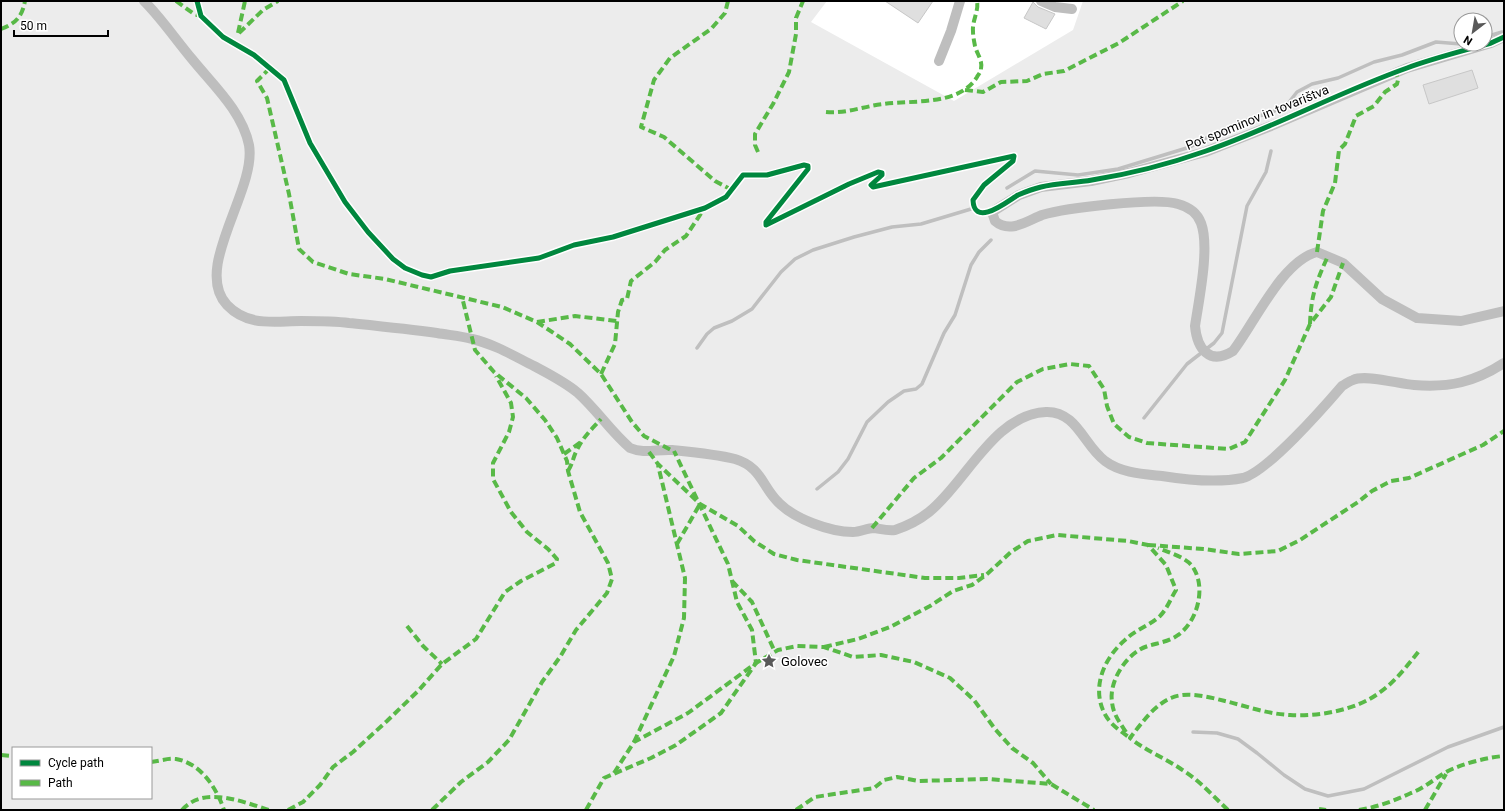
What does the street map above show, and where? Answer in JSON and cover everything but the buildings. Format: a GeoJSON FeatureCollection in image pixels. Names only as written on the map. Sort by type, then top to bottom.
{"type":"FeatureCollection","features":[{"type":"Feature","properties":{"kind":"street"},"geometry":{"type":"LineString","coordinates":[[144,1],[164,21],[191,58],[221,93],[236,114],[245,132],[249,146],[249,161],[238,203],[218,259],[216,275],[219,291],[225,304],[236,313],[249,320],[262,322],[302,321],[346,323],[472,339],[496,347],[553,376],[577,393],[630,448],[640,452],[671,450],[736,460],[750,466],[760,475],[777,502],[790,513],[809,522],[830,528],[853,532],[872,528],[892,530],[911,523],[929,512],[995,438],[1015,423],[1031,414],[1047,412],[1060,414],[1072,421],[1094,451],[1105,461],[1116,467],[1132,472],[1175,478],[1226,480],[1245,477],[1274,459],[1342,386],[1354,379],[1368,379],[1415,385],[1446,384],[1471,381],[1485,375],[1504,363]]}},
{"type":"Feature","properties":{"kind":"street"},"geometry":{"type":"LineString","coordinates":[[939,61],[952,31],[960,1]]}},
{"type":"Feature","properties":{"kind":"street"},"geometry":{"type":"LineString","coordinates":[[1041,1],[1055,7],[1072,9]]}},
{"type":"Feature","properties":{"kind":"street","name":"Pot spominov in tovarištva"},"geometry":{"type":"LineString","coordinates":[[1504,37],[1491,43],[1407,68],[1271,126],[1205,152],[1129,173],[1091,181],[1041,187],[1018,195],[992,212],[995,221],[1005,227],[1014,226],[1043,215],[1064,210],[1116,204],[1166,202],[1177,203],[1190,208],[1201,223],[1204,238],[1195,326],[1196,335],[1200,346],[1206,353],[1215,357],[1224,357],[1233,352],[1266,300],[1293,266],[1303,257],[1317,252],[1343,263],[1382,299],[1417,318],[1461,322],[1504,311]]}},
{"type":"Feature","properties":{"kind":"shaded area"},"geometry":{"type":"Polygon","coordinates":[[[1,1],[827,1],[811,22],[954,101],[1073,30],[1083,1],[1504,1],[1504,810],[1,810],[1,1]]]}},
{"type":"Feature","properties":{"kind":"waterway"},"geometry":{"type":"LineString","coordinates":[[1493,35],[1502,32]]}},
{"type":"Feature","properties":{"kind":"waterway"},"geometry":{"type":"LineString","coordinates":[[1007,188],[1035,171],[1078,175],[1118,169],[1190,147],[1208,137],[1255,117],[1270,113],[1286,106],[1297,92],[1312,84],[1338,78],[1374,62],[1402,55],[1436,42],[1453,43]]}},
{"type":"Feature","properties":{"kind":"waterway"},"geometry":{"type":"LineString","coordinates":[[1144,418],[1187,364],[1214,343],[1222,333],[1247,206],[1266,172],[1271,151]]}},
{"type":"Feature","properties":{"kind":"waterway"},"geometry":{"type":"LineString","coordinates":[[697,348],[707,334],[714,328],[732,321],[752,309],[781,272],[795,259],[813,250],[854,237],[892,227],[921,224],[971,209]]}},
{"type":"Feature","properties":{"kind":"waterway"},"geometry":{"type":"LineString","coordinates":[[817,489],[838,472],[848,459],[867,422],[888,402],[904,391],[916,389],[922,384],[944,333],[955,315],[971,265],[979,252],[991,240]]}},
{"type":"Feature","properties":{"kind":"waterway"},"geometry":{"type":"LineString","coordinates":[[1193,732],[1217,733],[1238,739],[1284,775],[1305,789],[1328,796],[1364,789],[1448,747],[1504,727]]}},
{"type":"Feature","properties":{"kind":"marked path"},"geometry":{"type":"LineString","coordinates":[[1,29],[18,19],[25,1]]}},
{"type":"Feature","properties":{"kind":"marked path"},"geometry":{"type":"LineString","coordinates":[[176,1],[194,14],[201,16]]}},
{"type":"Feature","properties":{"kind":"marked path"},"geometry":{"type":"LineString","coordinates":[[238,33],[245,1]]}},
{"type":"Feature","properties":{"kind":"marked path"},"geometry":{"type":"LineString","coordinates":[[239,33],[263,10],[278,1]]}},
{"type":"Feature","properties":{"kind":"marked path"},"geometry":{"type":"LineString","coordinates":[[728,1],[725,13],[711,29],[670,58],[654,80],[641,127],[664,137],[715,181],[732,190]]}},
{"type":"Feature","properties":{"kind":"marked path"},"geometry":{"type":"LineString","coordinates":[[758,152],[755,145],[755,134],[773,104],[789,72],[796,34],[796,18],[803,1]]}},
{"type":"Feature","properties":{"kind":"marked path"},"geometry":{"type":"LineString","coordinates":[[826,112],[841,112],[884,104],[935,100],[959,93],[969,86],[981,70],[981,60],[975,46],[973,33],[977,1]]}},
{"type":"Feature","properties":{"kind":"marked path"},"geometry":{"type":"LineString","coordinates":[[965,90],[983,92],[1001,82],[1027,81],[1043,74],[1064,71],[1119,43],[1183,1]]}},
{"type":"Feature","properties":{"kind":"marked path"},"geometry":{"type":"LineString","coordinates":[[270,68],[257,81],[267,98],[289,194],[299,249],[313,262],[349,274],[385,279],[502,307],[537,322],[570,344],[601,374],[632,422],[644,436],[671,450]]}},
{"type":"Feature","properties":{"kind":"marked path"},"geometry":{"type":"LineString","coordinates":[[1317,252],[1323,211],[1335,183],[1339,150],[1345,144],[1356,116],[1374,106],[1385,92],[1397,84],[1398,80],[1396,72]]}},
{"type":"Feature","properties":{"kind":"marked path"},"geometry":{"type":"LineString","coordinates":[[601,374],[615,344],[618,312],[622,300],[627,299],[631,281],[655,262],[665,250],[686,236],[704,209]]}},
{"type":"Feature","properties":{"kind":"marked path"},"geometry":{"type":"LineString","coordinates":[[1310,324],[1315,289],[1328,256]]}},
{"type":"Feature","properties":{"kind":"marked path"},"geometry":{"type":"LineString","coordinates":[[872,528],[914,478],[941,458],[1017,382],[1043,369],[1070,364],[1089,366],[1104,389],[1107,406],[1114,424],[1129,437],[1147,443],[1229,449],[1245,442],[1285,380],[1310,324],[1331,297],[1343,263]]}},
{"type":"Feature","properties":{"kind":"marked path"},"geometry":{"type":"LineString","coordinates":[[432,810],[461,782],[488,762],[509,740],[542,682],[560,657],[576,630],[607,593],[612,579],[608,563],[580,512],[568,471],[567,461],[557,438],[545,420],[526,398],[494,372],[475,350],[462,297]]}},
{"type":"Feature","properties":{"kind":"marked path"},"geometry":{"type":"LineString","coordinates":[[537,322],[575,316],[617,321]]}},
{"type":"Feature","properties":{"kind":"marked path"},"geometry":{"type":"LineString","coordinates":[[288,810],[303,802],[320,785],[333,767],[353,752],[387,721],[418,691],[442,664],[476,639],[505,592],[521,581],[556,563],[557,559],[548,549],[527,532],[511,512],[493,479],[493,463],[509,432],[513,417],[511,403],[496,376]]}},
{"type":"Feature","properties":{"kind":"marked path"},"geometry":{"type":"LineString","coordinates":[[568,471],[582,441],[601,419]]}},
{"type":"Feature","properties":{"kind":"marked path"},"geometry":{"type":"LineString","coordinates":[[1148,545],[1204,549],[1239,554],[1278,551],[1300,540],[1358,502],[1372,491],[1391,481],[1409,478],[1483,445],[1504,431]]}},
{"type":"Feature","properties":{"kind":"marked path"},"geometry":{"type":"LineString","coordinates":[[564,454],[581,442]]}},
{"type":"Feature","properties":{"kind":"marked path"},"geometry":{"type":"LineString","coordinates":[[586,810],[604,778],[651,758],[676,745],[721,713],[756,663],[752,630],[737,602],[728,564],[674,451]]}},
{"type":"Feature","properties":{"kind":"marked path"},"geometry":{"type":"LineString","coordinates":[[649,452],[658,464],[700,504],[738,526],[754,541],[774,554],[797,560],[925,578],[959,578],[984,575]]}},
{"type":"Feature","properties":{"kind":"marked path"},"geometry":{"type":"LineString","coordinates":[[634,742],[674,656],[684,618],[685,578],[658,465]]}},
{"type":"Feature","properties":{"kind":"marked path"},"geometry":{"type":"LineString","coordinates":[[677,544],[700,504]]}},
{"type":"Feature","properties":{"kind":"marked path"},"geometry":{"type":"LineString","coordinates":[[824,647],[858,639],[890,627],[930,606],[953,591],[972,585],[986,575],[1011,552],[1028,541],[1057,535],[1128,541],[1148,545],[1166,565],[1176,590],[1167,607],[1160,616],[1117,647],[1106,665],[1099,685],[1101,706],[1106,716],[1114,725],[1130,738]]}},
{"type":"Feature","properties":{"kind":"marked path"},"geometry":{"type":"LineString","coordinates":[[1126,732],[1115,714],[1112,702],[1113,687],[1118,673],[1133,654],[1139,650],[1178,635],[1190,622],[1198,605],[1199,586],[1198,577],[1194,569],[1188,562],[1178,556],[1158,548]]}},
{"type":"Feature","properties":{"kind":"marked path"},"geometry":{"type":"LineString","coordinates":[[732,581],[752,602],[775,652]]}},
{"type":"Feature","properties":{"kind":"marked path"},"geometry":{"type":"LineString","coordinates":[[407,626],[423,646],[442,664]]}},
{"type":"Feature","properties":{"kind":"marked path"},"geometry":{"type":"LineString","coordinates":[[614,773],[634,742],[688,713],[756,663],[778,650],[797,646],[824,647],[853,657],[881,655],[914,662],[950,678],[974,700],[995,729],[1012,748],[1033,763],[1051,784]]}},
{"type":"Feature","properties":{"kind":"marked path"},"geometry":{"type":"LineString","coordinates":[[1228,810],[1188,773],[1142,747],[1130,738],[1148,715],[1159,705],[1177,696],[1198,695],[1281,714],[1312,715],[1336,711],[1359,704],[1385,689],[1396,679],[1419,651]]}},
{"type":"Feature","properties":{"kind":"marked path"},"geometry":{"type":"LineString","coordinates":[[1,755],[12,756]]}},
{"type":"Feature","properties":{"kind":"marked path"},"geometry":{"type":"LineString","coordinates":[[1359,810],[1405,796],[1448,771],[1460,766],[1483,759],[1504,756]]}},
{"type":"Feature","properties":{"kind":"marked path"},"geometry":{"type":"LineString","coordinates":[[152,762],[176,759],[185,761],[193,766],[207,778],[217,794],[224,810]]}},
{"type":"Feature","properties":{"kind":"marked path"},"geometry":{"type":"LineString","coordinates":[[1425,810],[1446,774]]}},
{"type":"Feature","properties":{"kind":"marked path"},"geometry":{"type":"LineString","coordinates":[[796,810],[815,797],[874,788],[884,780],[897,777],[918,781],[988,779],[1051,784],[1094,810]]}},
{"type":"Feature","properties":{"kind":"marked path"},"geometry":{"type":"LineString","coordinates":[[182,810],[191,802],[201,798],[212,797],[236,800],[269,810]]}},
{"type":"Feature","properties":{"kind":"marked path"},"geometry":{"type":"LineString","coordinates":[[1319,809],[1326,810]]}},
{"type":"Feature","properties":{"kind":"cycle path"},"geometry":{"type":"LineString","coordinates":[[197,1],[201,16],[223,37],[254,55],[284,80],[310,143],[345,202],[368,232],[393,259],[405,268],[431,277],[450,271],[539,258],[574,245],[613,237],[705,208],[726,197],[743,175],[767,175],[804,165],[808,166],[808,169],[766,222],[766,225],[849,184],[878,172],[882,173],[882,175],[871,185],[873,187],[1014,156],[1013,161],[984,185],[973,200],[975,208],[979,212],[985,212],[1000,206],[1018,195],[1038,188],[1121,175],[1192,156],[1232,142],[1382,77],[1428,61],[1491,43],[1504,37]]}},
{"type":"Feature","properties":{"kind":"place","name":"Golovec"},"geometry":{"type":"Point","coordinates":[769,661]}}]}
